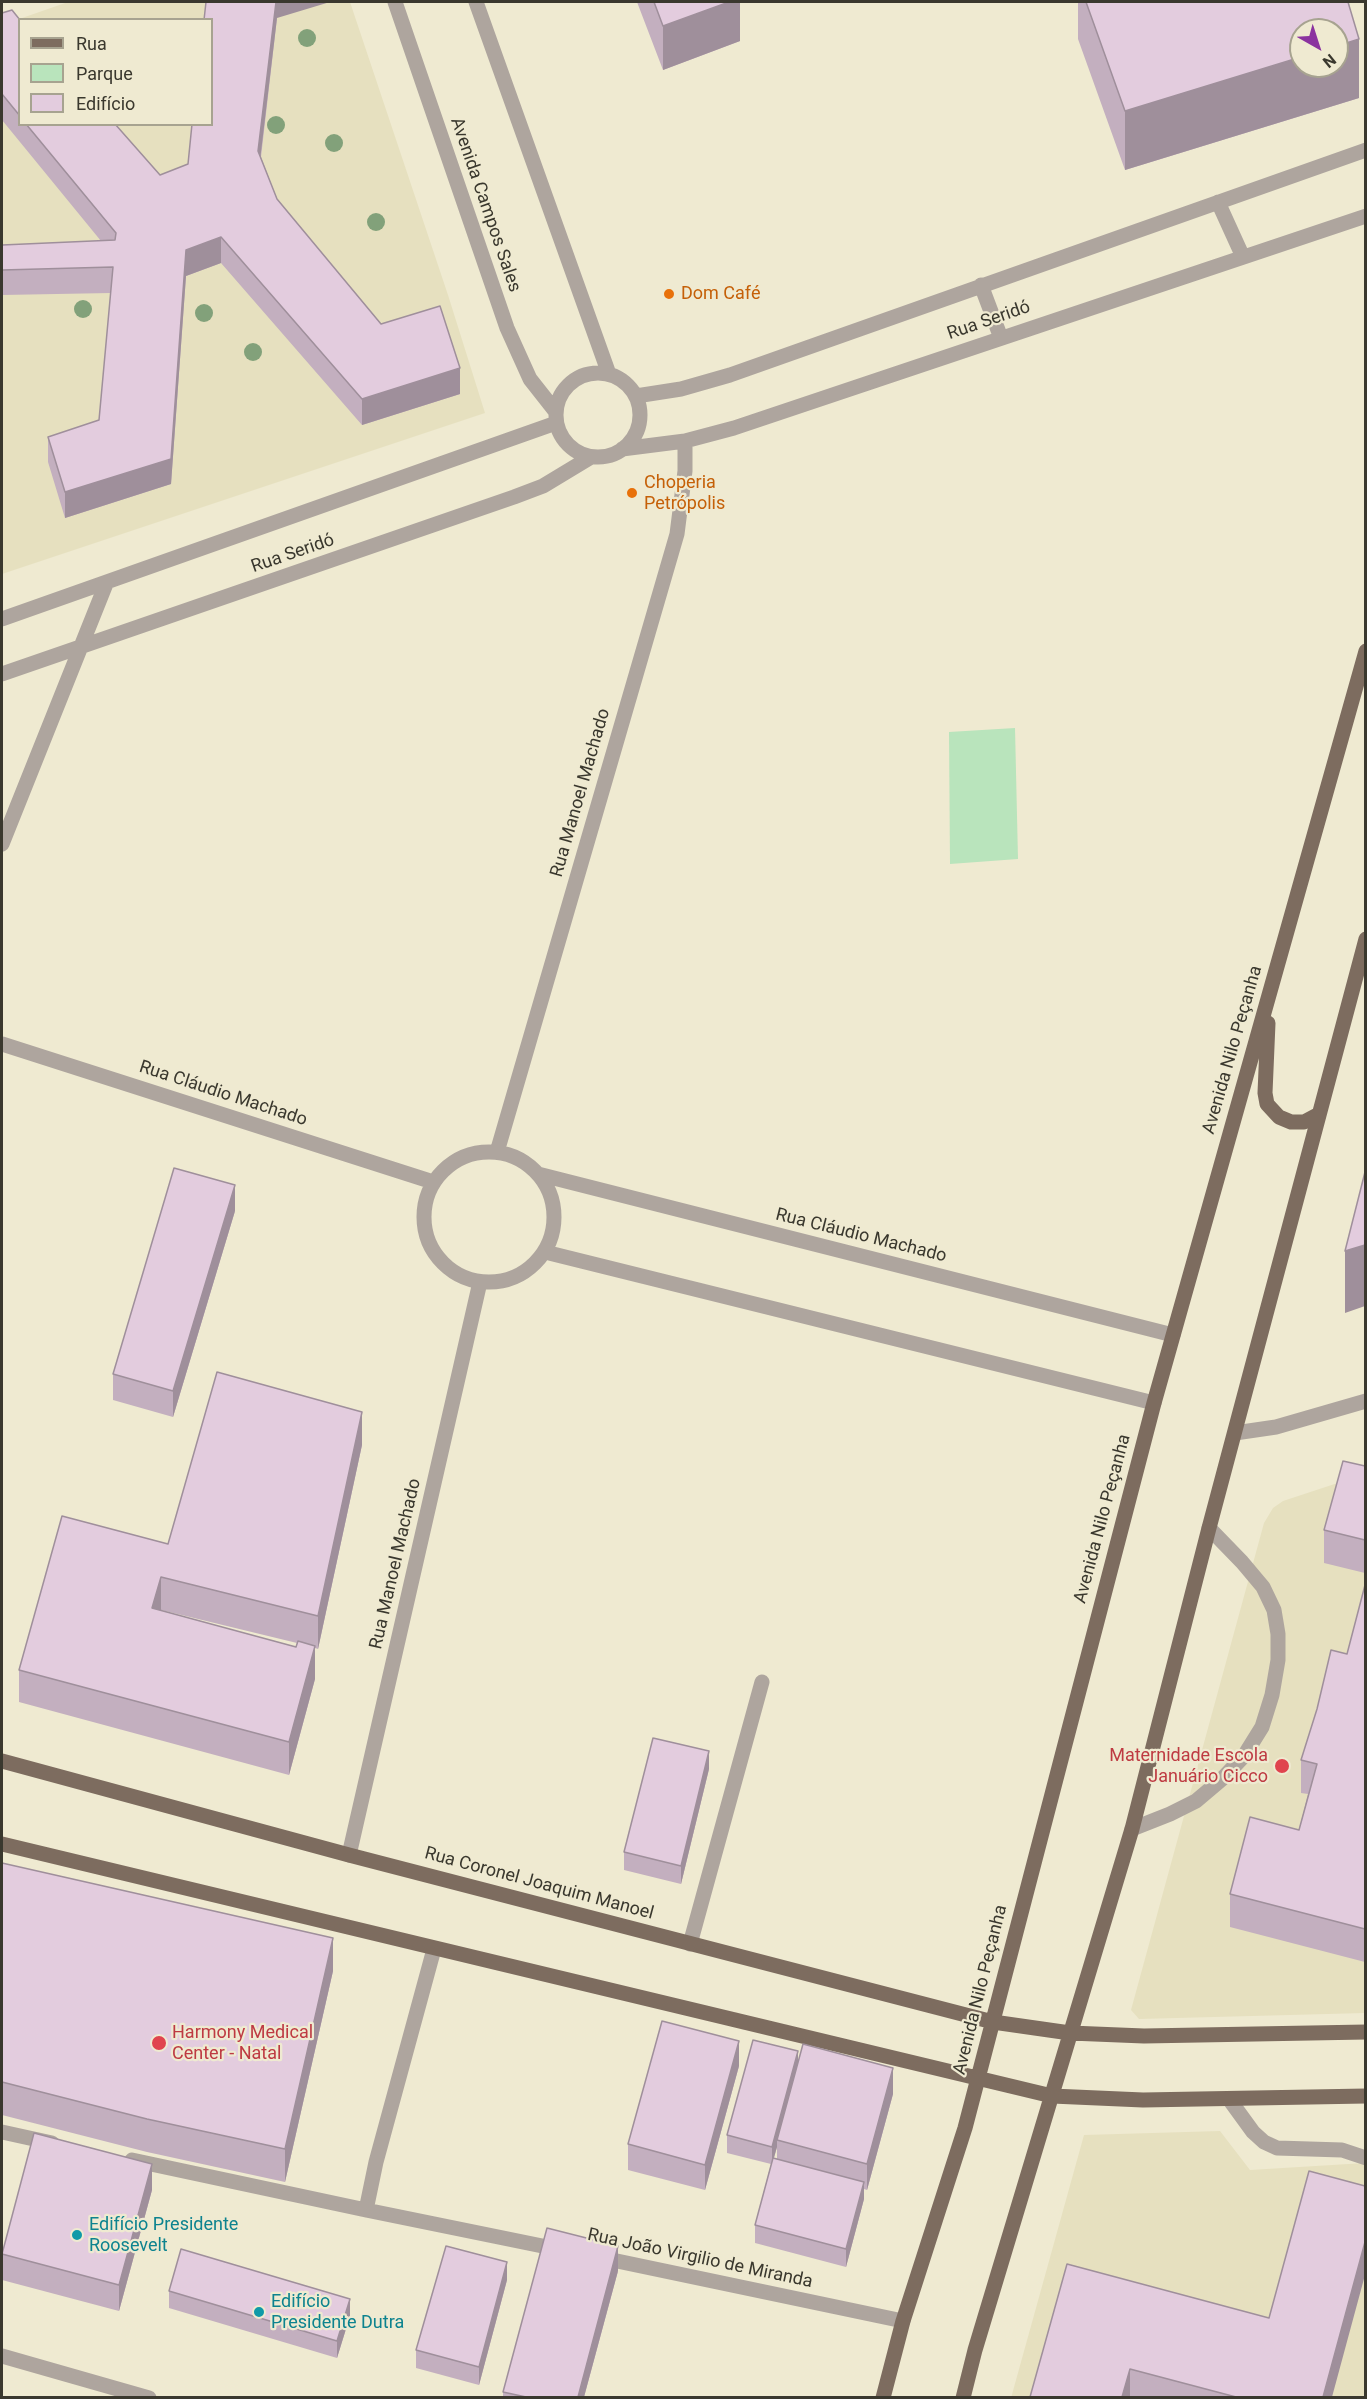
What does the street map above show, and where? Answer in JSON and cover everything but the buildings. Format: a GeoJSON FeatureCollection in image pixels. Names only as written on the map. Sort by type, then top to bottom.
{"type":"FeatureCollection","features":[{"type":"Feature","properties":{"kind":"main road","name":"Avenida Nilo Peçanha"},"geometry":{"type":"LineString","coordinates":[[883,2397],[903,2320],[979,2078],[1154,1403],[1365,651]]}},
{"type":"Feature","properties":{"kind":"main road"},"geometry":{"type":"LineString","coordinates":[[1287,929],[1267,1030],[1265,1098],[1269,1108],[1283,1120],[1297,1123],[1319,1114]]}},
{"type":"Feature","properties":{"kind":"main road"},"geometry":{"type":"LineString","coordinates":[[963,2397],[975,2350],[1132,1829],[1365,939]]}},
{"type":"Feature","properties":{"kind":"main road","name":"Rua Coronel Joaquim Manoel"},"geometry":{"type":"LineString","coordinates":[[2,1761],[349,1855],[993,2022],[1070,2033],[1144,2036],[1365,2032]]}},
{"type":"Feature","properties":{"kind":"main road"},"geometry":{"type":"LineString","coordinates":[[2,1844],[1052,2096],[1143,2100],[1365,2096]]}},
{"type":"Feature","properties":{"kind":"street","name":"Avenida Campos Sales"},"geometry":{"type":"LineString","coordinates":[[395,2],[507,328],[530,379],[556,418]]}},
{"type":"Feature","properties":{"kind":"street"},"geometry":{"type":"LineString","coordinates":[[477,2],[609,374]]}},
{"type":"Feature","properties":{"kind":"street","name":"Rua Seridó"},"geometry":{"type":"LineString","coordinates":[[636,396],[681,389],[730,375],[1365,150]]}},
{"type":"Feature","properties":{"kind":"street"},"geometry":{"type":"LineString","coordinates":[[1218,202],[1243,257]]}},
{"type":"Feature","properties":{"kind":"street","name":"Rua Seridó"},"geometry":{"type":"LineString","coordinates":[[622,449],[685,441],[734,428],[1365,216]]}},
{"type":"Feature","properties":{"kind":"street"},"geometry":{"type":"LineString","coordinates":[[981,285],[1001,338]]}},
{"type":"Feature","properties":{"kind":"street"},"geometry":{"type":"LineString","coordinates":[[588,374],[609,374],[630,386],[636,396],[640,420],[636,432],[622,449],[613,454],[591,457],[581,454],[565,441],[556,418],[562,393],[577,378],[588,374]]}},
{"type":"Feature","properties":{"kind":"street","name":"Rua Seridó"},"geometry":{"type":"LineString","coordinates":[[2,620],[106,584],[556,418]]}},
{"type":"Feature","properties":{"kind":"street","name":"Rua Manoel Machado"},"geometry":{"type":"LineString","coordinates":[[497,1152],[677,534],[685,471],[685,441]]}},
{"type":"Feature","properties":{"kind":"street","name":"Rua Seridó"},"geometry":{"type":"LineString","coordinates":[[2,675],[524,494],[543,486],[591,457]]}},
{"type":"Feature","properties":{"kind":"street"},"geometry":{"type":"LineString","coordinates":[[2,844],[106,584]]}},
{"type":"Feature","properties":{"kind":"street","name":"Rua Cláudio Machado"},"geometry":{"type":"LineString","coordinates":[[2,1044],[433,1182]]}},
{"type":"Feature","properties":{"kind":"street"},"geometry":{"type":"LineString","coordinates":[[497,1152],[520,1159],[538,1174],[551,1194],[554,1218],[552,1235],[545,1252],[533,1265],[517,1276],[498,1282],[480,1282],[454,1273],[435,1256],[424,1232],[424,1205],[433,1182],[450,1164],[472,1153],[497,1152]]}},
{"type":"Feature","properties":{"kind":"street","name":"Rua Cláudio Machado"},"geometry":{"type":"LineString","coordinates":[[538,1174],[1173,1335]]}},
{"type":"Feature","properties":{"kind":"street"},"geometry":{"type":"LineString","coordinates":[[545,1252],[1154,1403]]}},
{"type":"Feature","properties":{"kind":"street","name":"Rua Manoel Machado"},"geometry":{"type":"LineString","coordinates":[[349,1855],[480,1282]]}},
{"type":"Feature","properties":{"kind":"street"},"geometry":{"type":"LineString","coordinates":[[1235,1433],[1276,1428],[1365,1401]]}},
{"type":"Feature","properties":{"kind":"street"},"geometry":{"type":"LineString","coordinates":[[1132,1829],[1196,1801],[1222,1779],[1244,1756],[1262,1727],[1272,1695],[1278,1660],[1278,1634],[1274,1610],[1263,1587],[1209,1528]]}},
{"type":"Feature","properties":{"kind":"street"},"geometry":{"type":"LineString","coordinates":[[690,1944],[762,1682]]}},
{"type":"Feature","properties":{"kind":"street"},"geometry":{"type":"LineString","coordinates":[[366,2210],[376,2162],[434,1949]]}},
{"type":"Feature","properties":{"kind":"street"},"geometry":{"type":"LineString","coordinates":[[1229,2098],[1253,2132],[1264,2142],[1277,2148],[1342,2150],[1365,2158]]}},
{"type":"Feature","properties":{"kind":"street"},"geometry":{"type":"LineString","coordinates":[[2,2132],[70,2147]]}},
{"type":"Feature","properties":{"kind":"street","name":"Rua João Virgilio de Miranda"},"geometry":{"type":"LineString","coordinates":[[116,2157],[903,2320]]}},
{"type":"Feature","properties":{"kind":"street"},"geometry":{"type":"LineString","coordinates":[[2,2356],[149,2397]]}},
{"type":"Feature","properties":{"kind":"shaded area"},"geometry":{"type":"Polygon","coordinates":[[[68,2],[350,2],[485,413],[2,574],[2,25],[18,19],[18,126],[213,126],[213,18],[22,18],[68,2]]]}},
{"type":"Feature","properties":{"kind":"shaded area","name":"Maternidade Escola Januário Cicco"},"geometry":{"type":"Polygon","coordinates":[[[1365,1474],[1365,2013],[1139,2019],[1131,2010],[1264,1523],[1273,1508],[1283,1501],[1365,1474]]]}},
{"type":"Feature","properties":{"kind":"shaded area"},"geometry":{"type":"Polygon","coordinates":[[[1220,2131],[1250,2170],[1365,2163],[1365,2397],[1011,2398],[1084,2135],[1220,2131]]]}},
{"type":"Feature","properties":{"kind":"green space"},"geometry":{"type":"Polygon","coordinates":[[[1015,728],[1018,859],[950,864],[949,732],[1015,728]]]}},
{"type":"Feature","properties":{"kind":"place","name":"Dom Café"},"geometry":{"type":"Point","coordinates":[669,294]}},
{"type":"Feature","properties":{"kind":"place","name":"Choperia Petrópolis"},"geometry":{"type":"Point","coordinates":[632,493]}},
{"type":"Feature","properties":{"kind":"place","name":"Maternidade Escola Januário Cicco"},"geometry":{"type":"Point","coordinates":[1282,1766]}},
{"type":"Feature","properties":{"kind":"place","name":"Harmony Medical Center - Natal"},"geometry":{"type":"Point","coordinates":[159,2043]}},
{"type":"Feature","properties":{"kind":"place","name":"Edifício Presidente Roosevelt"},"geometry":{"type":"Point","coordinates":[77,2235]}},
{"type":"Feature","properties":{"kind":"place","name":"Edifício Presidente Dutra"},"geometry":{"type":"Point","coordinates":[259,2312]}}]}
